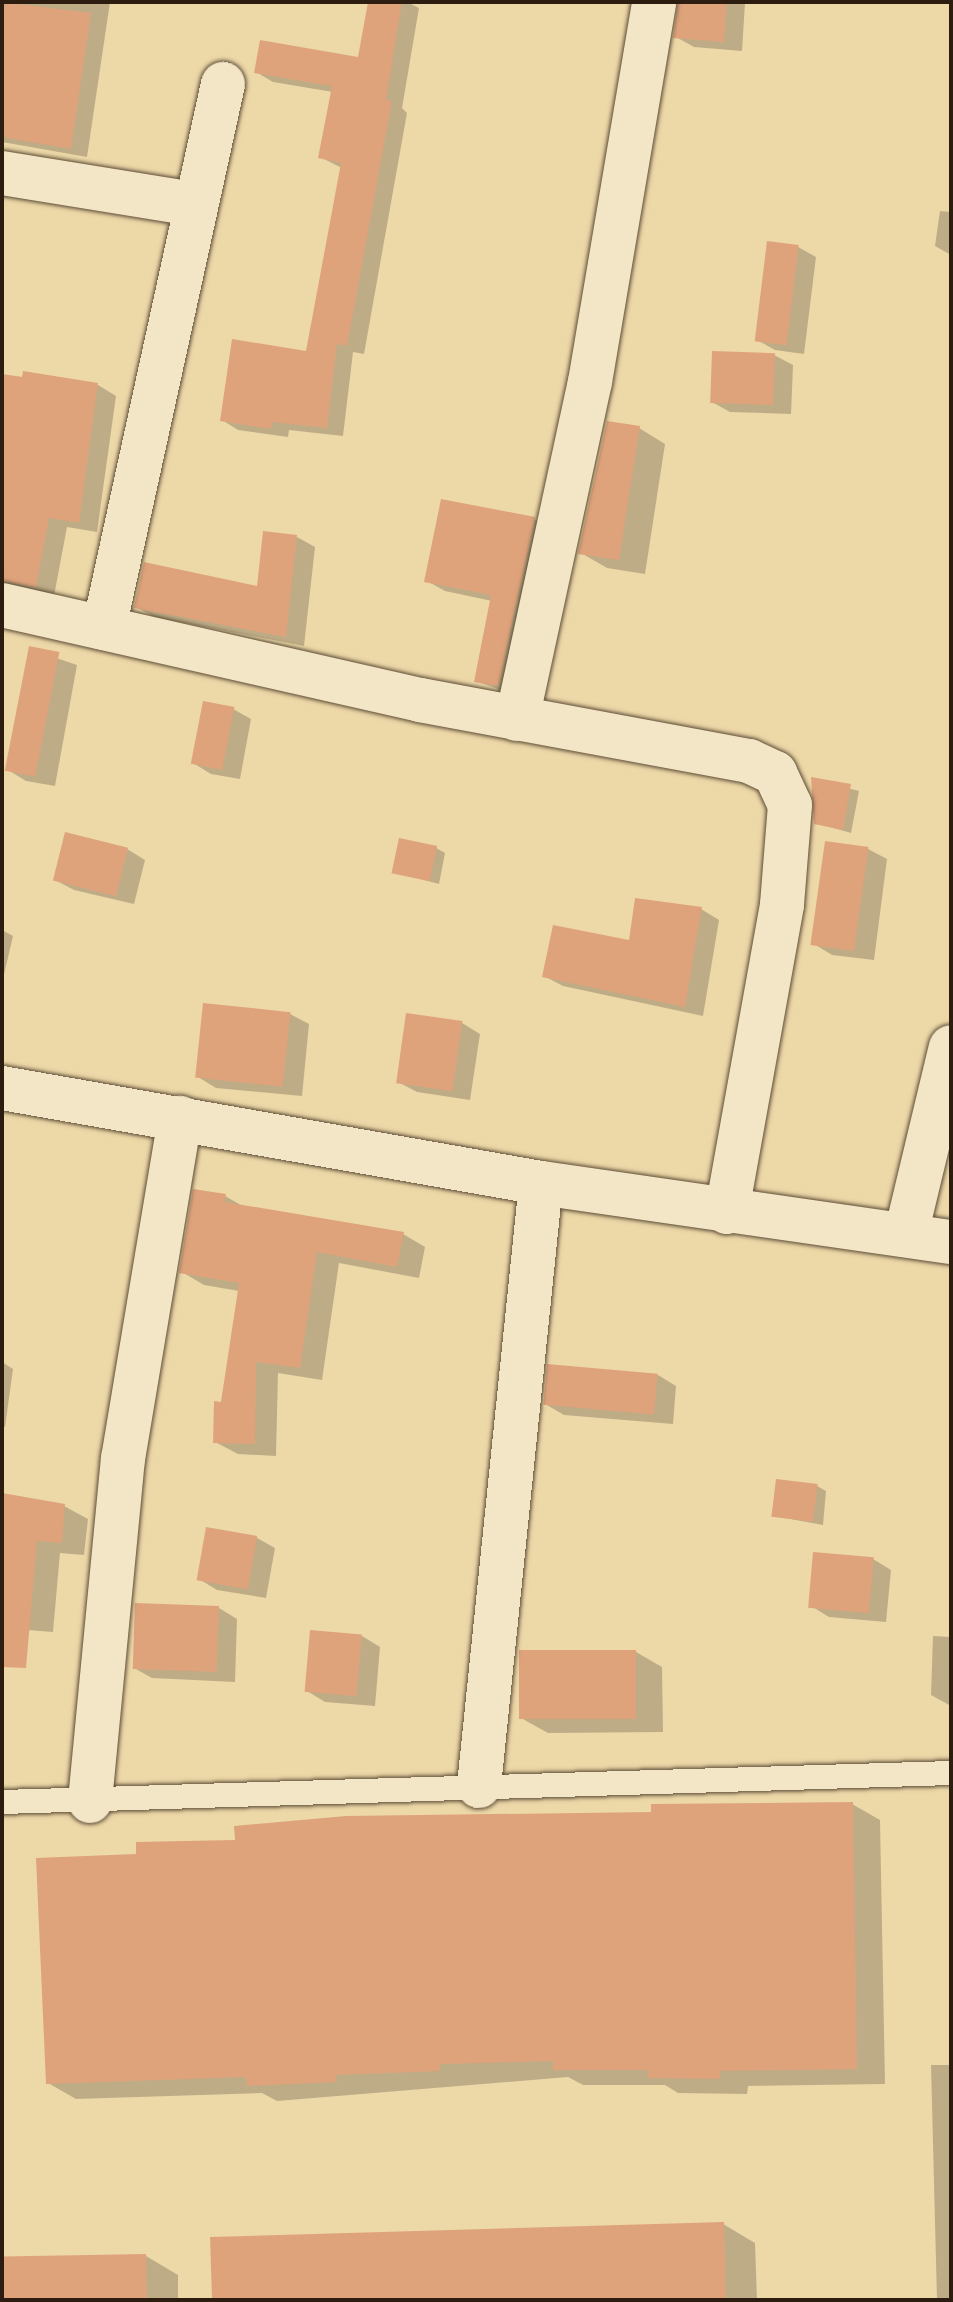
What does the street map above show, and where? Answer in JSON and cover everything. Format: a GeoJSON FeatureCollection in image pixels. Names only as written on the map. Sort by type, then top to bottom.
{"type":"FeatureCollection","features":[{"type":"Feature","properties":{"kind":"street"},"geometry":{"type":"LineString","coordinates":[[517,719],[590,382],[654,2]]}},
{"type":"Feature","properties":{"kind":"street"},"geometry":{"type":"LineString","coordinates":[[104,628],[194,204],[223,84]]}},
{"type":"Feature","properties":{"kind":"street"},"geometry":{"type":"LineString","coordinates":[[2,173],[194,204]]}},
{"type":"Feature","properties":{"kind":"street"},"geometry":{"type":"LineString","coordinates":[[2,605],[517,719],[749,761],[775,773],[790,805],[782,905],[727,1212]]}},
{"type":"Feature","properties":{"kind":"street"},"geometry":{"type":"LineString","coordinates":[[906,1234],[951,1047]]}},
{"type":"Feature","properties":{"kind":"street"},"geometry":{"type":"LineString","coordinates":[[2,1088],[541,1183],[951,1242]]}},
{"type":"Feature","properties":{"kind":"street"},"geometry":{"type":"LineString","coordinates":[[90,1801],[123,1459],[180,1118]]}},
{"type":"Feature","properties":{"kind":"street"},"geometry":{"type":"LineString","coordinates":[[479,1786],[541,1183]]}},
{"type":"Feature","properties":{"kind":"lane"},"geometry":{"type":"LineString","coordinates":[[2,1802],[951,1773]]}},
{"type":"Feature","properties":{"kind":"building"},"geometry":{"type":"Polygon","coordinates":[[[2,2],[91,13],[71,149],[2,137],[2,2]]]}},
{"type":"Feature","properties":{"kind":"building"},"geometry":{"type":"Polygon","coordinates":[[[368,2],[402,2],[386,100],[392,101],[347,346],[337,344],[327,428],[272,422],[271,429],[220,421],[232,339],[306,351],[341,163],[318,158],[332,86],[254,73],[260,40],[358,57],[368,2]]]}},
{"type":"Feature","properties":{"kind":"building"},"geometry":{"type":"Polygon","coordinates":[[[678,2],[727,2],[724,42],[673,38],[678,2]]]}},
{"type":"Feature","properties":{"kind":"building"},"geometry":{"type":"Polygon","coordinates":[[[767,241],[799,245],[786,345],[755,341],[767,241]]]}},
{"type":"Feature","properties":{"kind":"building"},"geometry":{"type":"Polygon","coordinates":[[[712,351],[775,353],[773,405],[710,403],[712,351]]]}},
{"type":"Feature","properties":{"kind":"building"},"geometry":{"type":"Polygon","coordinates":[[[23,371],[98,383],[79,523],[49,518],[36,587],[2,581],[2,374],[22,377],[23,371]]]}},
{"type":"Feature","properties":{"kind":"building"},"geometry":{"type":"Polygon","coordinates":[[[607,421],[640,426],[619,560],[578,554],[607,421]]]}},
{"type":"Feature","properties":{"kind":"building"},"geometry":{"type":"Polygon","coordinates":[[[441,499],[535,517],[498,686],[474,682],[491,595],[424,582],[441,499]]]}},
{"type":"Feature","properties":{"kind":"building"},"geometry":{"type":"Polygon","coordinates":[[[263,531],[297,535],[286,637],[134,608],[144,562],[257,586],[263,531]]]}},
{"type":"Feature","properties":{"kind":"building"},"geometry":{"type":"Polygon","coordinates":[[[29,646],[59,652],[35,777],[5,771],[29,646]]]}},
{"type":"Feature","properties":{"kind":"building"},"geometry":{"type":"Polygon","coordinates":[[[203,701],[234,707],[222,770],[191,764],[203,701]]]}},
{"type":"Feature","properties":{"kind":"building"},"geometry":{"type":"Polygon","coordinates":[[[811,777],[851,784],[843,830],[814,824],[811,777]]]}},
{"type":"Feature","properties":{"kind":"building"},"geometry":{"type":"Polygon","coordinates":[[[65,832],[128,848],[116,896],[53,881],[65,832]]]}},
{"type":"Feature","properties":{"kind":"building"},"geometry":{"type":"Polygon","coordinates":[[[399,838],[437,846],[430,881],[392,873],[399,838]]]}},
{"type":"Feature","properties":{"kind":"building"},"geometry":{"type":"Polygon","coordinates":[[[825,841],[869,847],[854,951],[810,945],[825,841]]]}},
{"type":"Feature","properties":{"kind":"building"},"geometry":{"type":"Polygon","coordinates":[[[635,898],[702,907],[685,1007],[542,977],[553,925],[629,940],[635,898]]]}},
{"type":"Feature","properties":{"kind":"building"},"geometry":{"type":"Polygon","coordinates":[[[203,1003],[291,1012],[283,1087],[195,1078],[203,1003]]]}},
{"type":"Feature","properties":{"kind":"building"},"geometry":{"type":"Polygon","coordinates":[[[406,1013],[462,1021],[453,1091],[396,1083],[406,1013]]]}},
{"type":"Feature","properties":{"kind":"building"},"geometry":{"type":"Polygon","coordinates":[[[193,1189],[226,1194],[225,1202],[404,1232],[397,1267],[317,1252],[300,1368],[256,1362],[255,1444],[213,1443],[214,1401],[221,1402],[239,1283],[179,1273],[193,1189]]]}},
{"type":"Feature","properties":{"kind":"building"},"geometry":{"type":"Polygon","coordinates":[[[547,1364],[658,1374],[654,1415],[543,1405],[547,1364]]]}},
{"type":"Feature","properties":{"kind":"building"},"geometry":{"type":"Polygon","coordinates":[[[776,1479],[818,1484],[813,1522],[771,1517],[776,1479]]]}},
{"type":"Feature","properties":{"kind":"building"},"geometry":{"type":"Polygon","coordinates":[[[2,1493],[65,1504],[62,1543],[37,1541],[26,1668],[2,1667],[2,1493]]]}},
{"type":"Feature","properties":{"kind":"building"},"geometry":{"type":"Polygon","coordinates":[[[206,1527],[257,1536],[248,1589],[197,1580],[206,1527]]]}},
{"type":"Feature","properties":{"kind":"building"},"geometry":{"type":"Polygon","coordinates":[[[813,1552],[874,1557],[869,1613],[808,1608],[813,1552]]]}},
{"type":"Feature","properties":{"kind":"building"},"geometry":{"type":"Polygon","coordinates":[[[135,1603],[219,1606],[217,1672],[133,1669],[135,1603]]]}},
{"type":"Feature","properties":{"kind":"building"},"geometry":{"type":"Polygon","coordinates":[[[310,1630],[362,1635],[356,1696],[305,1692],[310,1630]]]}},
{"type":"Feature","properties":{"kind":"building"},"geometry":{"type":"Polygon","coordinates":[[[519,1650],[636,1650],[636,1719],[519,1719],[519,1650]]]}},
{"type":"Feature","properties":{"kind":"building"},"geometry":{"type":"Polygon","coordinates":[[[853,1802],[857,2069],[720,2071],[720,2079],[648,2078],[648,2070],[553,2070],[553,2061],[440,2064],[440,2071],[336,2075],[337,2082],[247,2086],[246,2077],[46,2084],[36,1858],[136,1854],[136,1842],[235,1840],[234,1826],[346,1816],[651,1812],[651,1804],[853,1802]]]}},
{"type":"Feature","properties":{"kind":"building"},"geometry":{"type":"Polygon","coordinates":[[[724,2222],[726,2300],[212,2300],[210,2237],[724,2222]]]}},
{"type":"Feature","properties":{"kind":"building"},"geometry":{"type":"Polygon","coordinates":[[[146,2254],[147,2300],[3,2300],[2,2257],[146,2254]]]}}]}
